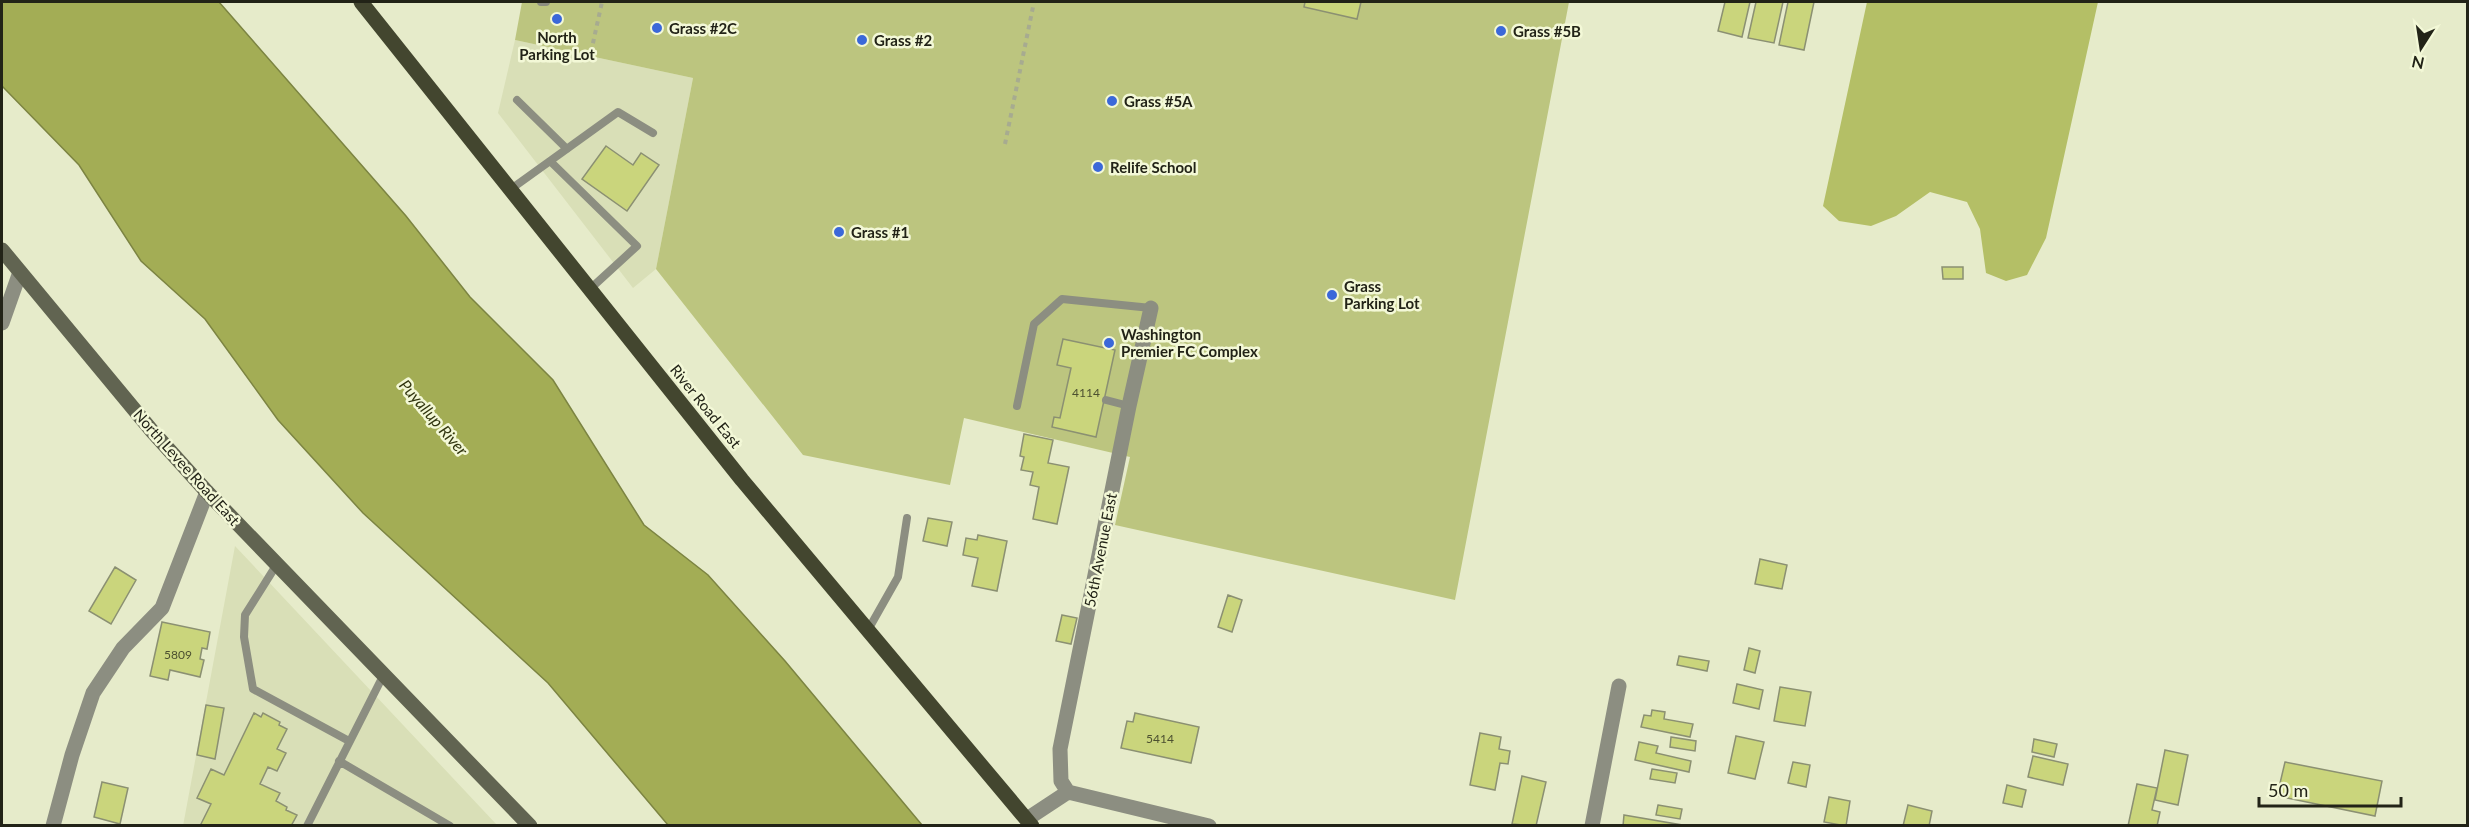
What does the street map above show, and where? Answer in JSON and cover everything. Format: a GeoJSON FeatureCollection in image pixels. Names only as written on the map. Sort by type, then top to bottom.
{"type":"FeatureCollection","features":[{"type":"Feature","properties":{"kind":"main road","name":"River Road East"},"geometry":{"type":"LineString","coordinates":[[361,2],[742,480],[1029,822]]}},
{"type":"Feature","properties":{"kind":"street","name":"North Levee Road East"},"geometry":{"type":"LineString","coordinates":[[2,250],[152,430],[207,492],[530,825]]}},
{"type":"Feature","properties":{"kind":"street"},"geometry":{"type":"LineString","coordinates":[[2,323],[20,272]]}},
{"type":"Feature","properties":{"kind":"street","name":"56th Avenue East"},"geometry":{"type":"LineString","coordinates":[[1068,792],[1061,782],[1060,749],[1151,308]]}},
{"type":"Feature","properties":{"kind":"street"},"geometry":{"type":"LineString","coordinates":[[53,825],[93,693],[123,648],[162,608],[207,492]]}},
{"type":"Feature","properties":{"kind":"street"},"geometry":{"type":"LineString","coordinates":[[1593,825],[1619,686]]}},
{"type":"Feature","properties":{"kind":"street"},"geometry":{"type":"LineString","coordinates":[[1029,822],[1068,792],[1209,825]]}},
{"type":"Feature","properties":{"kind":"lane"},"geometry":{"type":"LineString","coordinates":[[541,2],[546,2]]}},
{"type":"Feature","properties":{"kind":"lane"},"geometry":{"type":"LineString","coordinates":[[518,100],[567,149]]}},
{"type":"Feature","properties":{"kind":"lane"},"geometry":{"type":"LineString","coordinates":[[511,189],[618,112],[653,134]]}},
{"type":"Feature","properties":{"kind":"lane"},"geometry":{"type":"LineString","coordinates":[[550,161],[637,246],[590,289]]}},
{"type":"Feature","properties":{"kind":"lane"},"geometry":{"type":"LineString","coordinates":[[1017,406],[1034,324],[1062,299],[1151,308]]}},
{"type":"Feature","properties":{"kind":"lane"},"geometry":{"type":"LineString","coordinates":[[1106,400],[1129,406]]}},
{"type":"Feature","properties":{"kind":"lane"},"geometry":{"type":"LineString","coordinates":[[868,630],[898,577],[907,518]]}},
{"type":"Feature","properties":{"kind":"lane"},"geometry":{"type":"LineString","coordinates":[[277,564],[245,615],[244,637],[253,689],[350,741]]}},
{"type":"Feature","properties":{"kind":"lane"},"geometry":{"type":"LineString","coordinates":[[307,825],[384,674]]}},
{"type":"Feature","properties":{"kind":"lane"},"geometry":{"type":"LineString","coordinates":[[339,761],[450,825]]}},
{"type":"Feature","properties":{"kind":"path"},"geometry":{"type":"LineString","coordinates":[[591,52],[602,2]]}},
{"type":"Feature","properties":{"kind":"path"},"geometry":{"type":"LineString","coordinates":[[1005,144],[1035,2]]}},
{"type":"Feature","properties":{"kind":"shaded area","name":"Washington Premier FC Complex"},"geometry":{"type":"Polygon","coordinates":[[[522,2],[1569,2],[1455,600],[1115,525],[1130,457],[964,418],[950,485],[803,455],[656,269],[693,78],[515,40],[522,2]]]}},
{"type":"Feature","properties":{"kind":"shaded area"},"geometry":{"type":"Polygon","coordinates":[[[1867,2],[2098,2],[2046,238],[2027,275],[2006,281],[1986,273],[1980,229],[1967,202],[1930,192],[1896,216],[1871,226],[1839,221],[1823,206],[1867,2]]]}},
{"type":"Feature","properties":{"kind":"shaded area"},"geometry":{"type":"Polygon","coordinates":[[[515,40],[693,78],[656,269],[633,288],[498,113],[515,40]]]}},
{"type":"Feature","properties":{"kind":"shaded area"},"geometry":{"type":"Polygon","coordinates":[[[235,546],[497,825],[183,826],[235,546]]]}},
{"type":"Feature","properties":{"kind":"water","name":"Puyallup River"},"geometry":{"type":"Polygon","coordinates":[[[2,2],[219,2],[406,216],[470,297],[553,380],[644,525],[708,575],[785,661],[922,825],[668,825],[548,683],[363,513],[278,420],[205,319],[141,261],[79,165],[2,86],[2,2]]]}},
{"type":"Feature","properties":{"kind":"building"},"geometry":{"type":"Polygon","coordinates":[[[1305,2],[1361,2],[1357,19],[1304,7],[1305,2]]]}},
{"type":"Feature","properties":{"kind":"building"},"geometry":{"type":"Polygon","coordinates":[[[1725,2],[1750,2],[1742,37],[1718,31],[1725,2]]]}},
{"type":"Feature","properties":{"kind":"building"},"geometry":{"type":"Polygon","coordinates":[[[1756,2],[1783,2],[1774,43],[1748,38],[1756,2]]]}},
{"type":"Feature","properties":{"kind":"building"},"geometry":{"type":"Polygon","coordinates":[[[1788,2],[1814,2],[1804,50],[1779,45],[1788,2]]]}},
{"type":"Feature","properties":{"kind":"building"},"geometry":{"type":"Polygon","coordinates":[[[606,146],[633,165],[641,153],[659,165],[627,211],[582,179],[606,146]]]}},
{"type":"Feature","properties":{"kind":"building"},"geometry":{"type":"Polygon","coordinates":[[[1942,267],[1963,267],[1963,279],[1943,279],[1942,267]]]}},
{"type":"Feature","properties":{"kind":"building"},"geometry":{"type":"Polygon","coordinates":[[[1063,339],[1115,350],[1096,437],[1052,427],[1054,417],[1060,418],[1071,368],[1057,365],[1063,339]]]}},
{"type":"Feature","properties":{"kind":"building"},"geometry":{"type":"Polygon","coordinates":[[[1024,434],[1053,440],[1048,463],[1069,467],[1057,524],[1033,519],[1039,487],[1030,485],[1033,472],[1021,470],[1024,457],[1020,456],[1024,434]]]}},
{"type":"Feature","properties":{"kind":"building"},"geometry":{"type":"Polygon","coordinates":[[[928,518],[952,522],[947,546],[923,541],[928,518]]]}},
{"type":"Feature","properties":{"kind":"building"},"geometry":{"type":"Polygon","coordinates":[[[978,535],[1007,541],[997,591],[972,586],[978,558],[963,555],[966,538],[977,540],[978,535]]]}},
{"type":"Feature","properties":{"kind":"building"},"geometry":{"type":"Polygon","coordinates":[[[1760,559],[1787,565],[1782,589],[1755,584],[1760,559]]]}},
{"type":"Feature","properties":{"kind":"building"},"geometry":{"type":"Polygon","coordinates":[[[115,567],[136,580],[111,624],[89,611],[115,567]]]}},
{"type":"Feature","properties":{"kind":"building"},"geometry":{"type":"Polygon","coordinates":[[[1228,595],[1242,600],[1232,632],[1218,627],[1228,595]]]}},
{"type":"Feature","properties":{"kind":"building"},"geometry":{"type":"Polygon","coordinates":[[[1062,615],[1077,618],[1071,644],[1056,641],[1062,615]]]}},
{"type":"Feature","properties":{"kind":"building"},"geometry":{"type":"Polygon","coordinates":[[[162,622],[210,632],[207,649],[202,648],[200,659],[204,660],[200,677],[170,670],[168,680],[150,676],[162,622]]]}},
{"type":"Feature","properties":{"kind":"building"},"geometry":{"type":"Polygon","coordinates":[[[1749,648],[1760,651],[1755,673],[1744,670],[1749,648]]]}},
{"type":"Feature","properties":{"kind":"building"},"geometry":{"type":"Polygon","coordinates":[[[1679,656],[1709,661],[1707,671],[1677,665],[1679,656]]]}},
{"type":"Feature","properties":{"kind":"building"},"geometry":{"type":"Polygon","coordinates":[[[1737,684],[1763,690],[1759,709],[1733,703],[1737,684]]]}},
{"type":"Feature","properties":{"kind":"building"},"geometry":{"type":"Polygon","coordinates":[[[1780,687],[1811,692],[1805,726],[1774,721],[1780,687]]]}},
{"type":"Feature","properties":{"kind":"building"},"geometry":{"type":"Polygon","coordinates":[[[206,705],[224,708],[215,759],[197,755],[206,705]]]}},
{"type":"Feature","properties":{"kind":"building"},"geometry":{"type":"Polygon","coordinates":[[[1652,710],[1665,712],[1664,719],[1693,724],[1690,737],[1641,727],[1644,715],[1651,716],[1652,710]]]}},
{"type":"Feature","properties":{"kind":"building"},"geometry":{"type":"Polygon","coordinates":[[[254,713],[261,717],[263,713],[280,722],[279,725],[287,729],[277,749],[286,753],[277,771],[268,767],[260,784],[280,793],[276,801],[287,807],[286,810],[297,815],[291,826],[200,826],[211,804],[197,798],[211,769],[224,775],[254,713]]]}},
{"type":"Feature","properties":{"kind":"building"},"geometry":{"type":"Polygon","coordinates":[[[1135,713],[1199,727],[1191,763],[1121,748],[1127,721],[1133,722],[1135,713]]]}},
{"type":"Feature","properties":{"kind":"building"},"geometry":{"type":"Polygon","coordinates":[[[1480,733],[1501,737],[1499,749],[1510,751],[1508,764],[1500,763],[1495,790],[1470,785],[1480,733]]]}},
{"type":"Feature","properties":{"kind":"building"},"geometry":{"type":"Polygon","coordinates":[[[1736,736],[1764,742],[1755,779],[1728,773],[1736,736]]]}},
{"type":"Feature","properties":{"kind":"building"},"geometry":{"type":"Polygon","coordinates":[[[1671,737],[1696,741],[1695,751],[1670,747],[1671,737]]]}},
{"type":"Feature","properties":{"kind":"building"},"geometry":{"type":"Polygon","coordinates":[[[2034,739],[2057,744],[2054,757],[2032,752],[2034,739]]]}},
{"type":"Feature","properties":{"kind":"building"},"geometry":{"type":"Polygon","coordinates":[[[1639,742],[1658,746],[1656,753],[1691,761],[1689,772],[1635,760],[1639,742]]]}},
{"type":"Feature","properties":{"kind":"building"},"geometry":{"type":"Polygon","coordinates":[[[2165,750],[2188,755],[2178,805],[2155,800],[2165,750]]]}},
{"type":"Feature","properties":{"kind":"building"},"geometry":{"type":"Polygon","coordinates":[[[2033,756],[2068,764],[2063,785],[2028,777],[2033,756]]]}},
{"type":"Feature","properties":{"kind":"building"},"geometry":{"type":"Polygon","coordinates":[[[1793,762],[1810,765],[1806,787],[1788,783],[1793,762]]]}},
{"type":"Feature","properties":{"kind":"building"},"geometry":{"type":"Polygon","coordinates":[[[2285,762],[2382,781],[2375,816],[2277,796],[2285,762]]]}},
{"type":"Feature","properties":{"kind":"building"},"geometry":{"type":"Polygon","coordinates":[[[1652,769],[1677,773],[1675,783],[1650,779],[1652,769]]]}},
{"type":"Feature","properties":{"kind":"building"},"geometry":{"type":"Polygon","coordinates":[[[1522,776],[1546,782],[1536,826],[1512,824],[1522,776]]]}},
{"type":"Feature","properties":{"kind":"building"},"geometry":{"type":"Polygon","coordinates":[[[102,782],[128,788],[120,824],[94,817],[102,782]]]}},
{"type":"Feature","properties":{"kind":"building"},"geometry":{"type":"Polygon","coordinates":[[[2137,784],[2157,788],[2152,810],[2160,812],[2157,826],[2128,826],[2137,784]]]}},
{"type":"Feature","properties":{"kind":"building"},"geometry":{"type":"Polygon","coordinates":[[[2007,785],[2026,790],[2022,807],[2003,803],[2007,785]]]}},
{"type":"Feature","properties":{"kind":"building"},"geometry":{"type":"Polygon","coordinates":[[[1829,797],[1850,801],[1846,826],[1824,822],[1829,797]]]}},
{"type":"Feature","properties":{"kind":"building"},"geometry":{"type":"Polygon","coordinates":[[[1658,805],[1682,809],[1680,819],[1656,815],[1658,805]]]}},
{"type":"Feature","properties":{"kind":"building"},"geometry":{"type":"Polygon","coordinates":[[[1908,805],[1932,811],[1929,826],[1903,826],[1908,805]]]}},
{"type":"Feature","properties":{"kind":"building"},"geometry":{"type":"Polygon","coordinates":[[[1624,815],[1682,825],[1682,826],[1623,826],[1624,815]]]}},
{"type":"Feature","properties":{"kind":"place","name":"North Parking Lot"},"geometry":{"type":"Point","coordinates":[557,19]}},
{"type":"Feature","properties":{"kind":"place","name":"Grass #2C"},"geometry":{"type":"Point","coordinates":[657,28]}},
{"type":"Feature","properties":{"kind":"place","name":"Grass #5B"},"geometry":{"type":"Point","coordinates":[1501,31]}},
{"type":"Feature","properties":{"kind":"place","name":"Grass #2"},"geometry":{"type":"Point","coordinates":[862,40]}},
{"type":"Feature","properties":{"kind":"place","name":"Grass #5A"},"geometry":{"type":"Point","coordinates":[1112,101]}},
{"type":"Feature","properties":{"kind":"place","name":"Relife School"},"geometry":{"type":"Point","coordinates":[1098,167]}},
{"type":"Feature","properties":{"kind":"place","name":"Grass #1"},"geometry":{"type":"Point","coordinates":[839,232]}},
{"type":"Feature","properties":{"kind":"place","name":"Grass Parking Lot"},"geometry":{"type":"Point","coordinates":[1332,295]}},
{"type":"Feature","properties":{"kind":"place","name":"Washington Premier FC Complex"},"geometry":{"type":"Point","coordinates":[1109,343]}}]}
